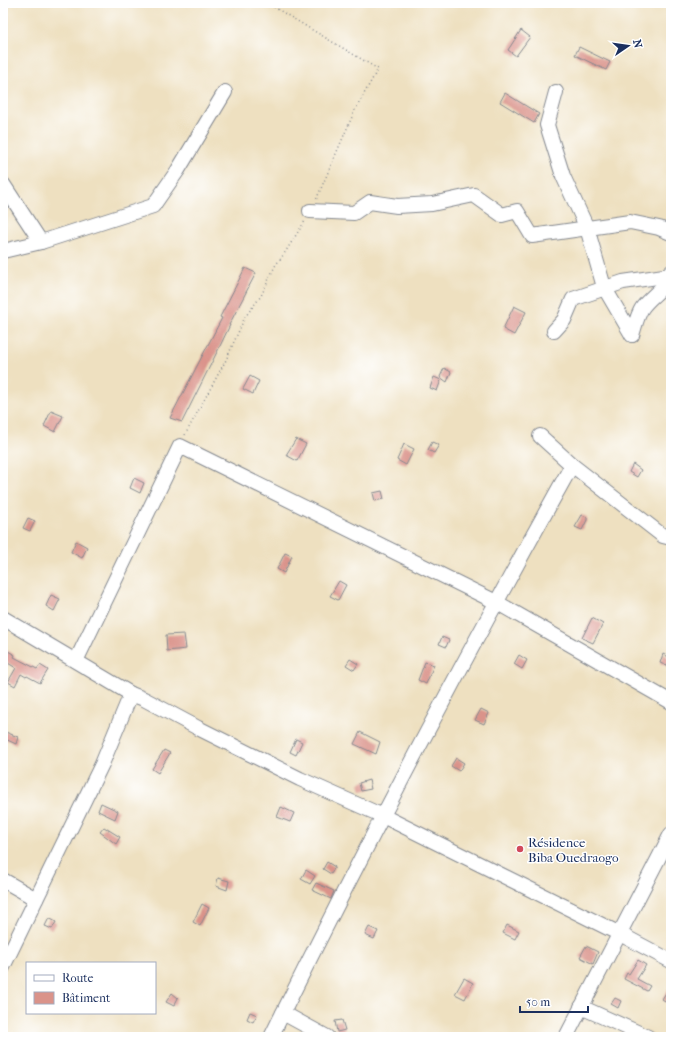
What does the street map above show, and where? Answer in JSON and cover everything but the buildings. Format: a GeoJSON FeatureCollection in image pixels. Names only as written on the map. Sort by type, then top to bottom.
{"type":"FeatureCollection","features":[{"type":"Feature","properties":{"kind":"street"},"geometry":{"type":"LineString","coordinates":[[3,251],[42,242],[153,206],[178,170],[225,92]]}},
{"type":"Feature","properties":{"kind":"street"},"geometry":{"type":"LineString","coordinates":[[556,92],[547,125],[563,176],[587,228],[604,287],[632,335],[642,309],[664,286],[671,274]]}},
{"type":"Feature","properties":{"kind":"street"},"geometry":{"type":"LineString","coordinates":[[3,184],[42,242]]}},
{"type":"Feature","properties":{"kind":"street"},"geometry":{"type":"LineString","coordinates":[[310,212],[354,213],[370,202],[397,206],[432,204],[474,195],[502,215],[517,211],[532,236],[630,222],[659,228],[671,233]]}},
{"type":"Feature","properties":{"kind":"street"},"geometry":{"type":"LineString","coordinates":[[554,331],[564,320],[573,299],[604,287],[623,282],[671,274]]}},
{"type":"Feature","properties":{"kind":"street"},"geometry":{"type":"LineString","coordinates":[[540,436],[572,465],[663,536],[671,538]]}},
{"type":"Feature","properties":{"kind":"street"},"geometry":{"type":"LineString","coordinates":[[76,661],[180,446],[496,602],[671,702]]}},
{"type":"Feature","properties":{"kind":"street"},"geometry":{"type":"LineString","coordinates":[[271,1037],[383,816],[496,602],[572,465]]}},
{"type":"Feature","properties":{"kind":"street"},"geometry":{"type":"LineString","coordinates":[[3,618],[131,694],[144,699],[300,779],[383,816],[671,961]]}},
{"type":"Feature","properties":{"kind":"street"},"geometry":{"type":"LineString","coordinates":[[3,967],[102,764],[131,694]]}},
{"type":"Feature","properties":{"kind":"street"},"geometry":{"type":"LineString","coordinates":[[566,1037],[671,834]]}},
{"type":"Feature","properties":{"kind":"street"},"geometry":{"type":"LineString","coordinates":[[3,880],[36,899]]}},
{"type":"Feature","properties":{"kind":"street"},"geometry":{"type":"LineString","coordinates":[[581,1008],[648,1037]]}},
{"type":"Feature","properties":{"kind":"street"},"geometry":{"type":"LineString","coordinates":[[283,1013],[327,1037]]}},
{"type":"Feature","properties":{"kind":"path"},"geometry":{"type":"LineString","coordinates":[[180,446],[226,360],[245,317],[261,296],[275,266],[310,212],[355,110],[378,69],[267,3]]}},
{"type":"Feature","properties":{"kind":"place","name":"Résidence Biba Ouedraogo"},"geometry":{"type":"Point","coordinates":[520,849]}}]}
